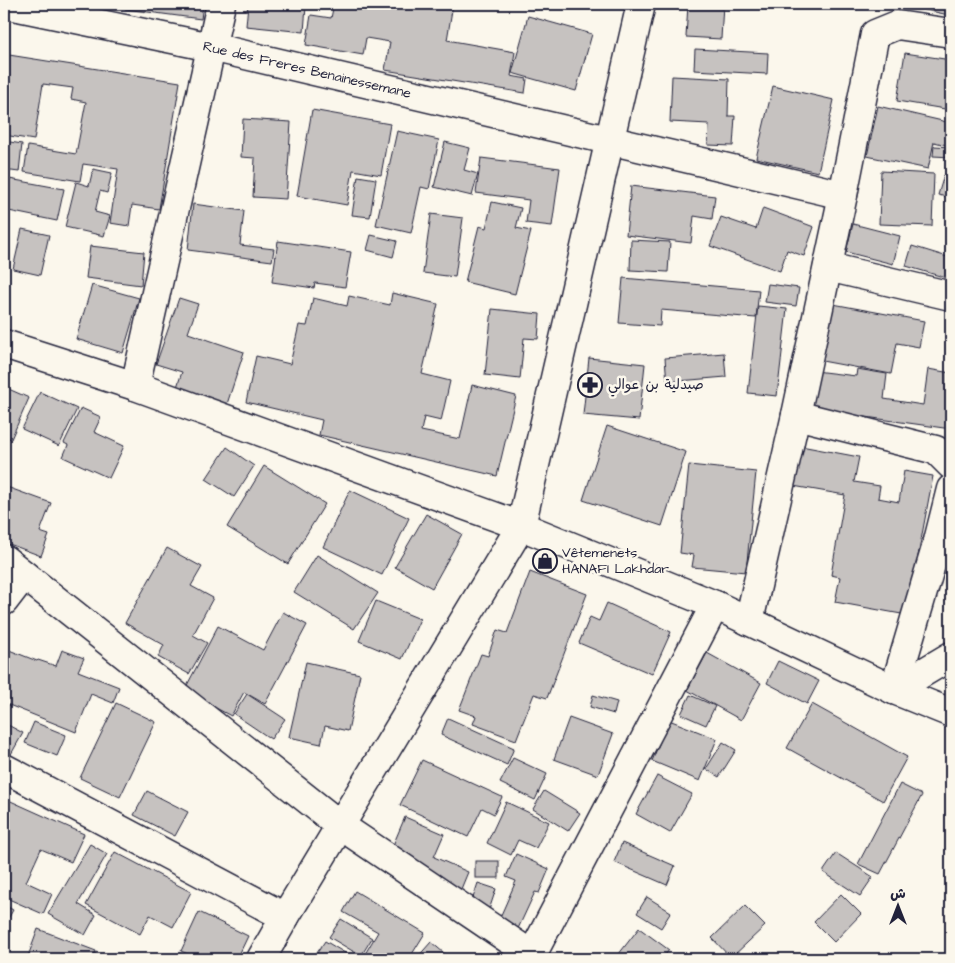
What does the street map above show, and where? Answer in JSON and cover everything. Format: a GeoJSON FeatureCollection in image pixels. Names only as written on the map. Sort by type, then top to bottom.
{"type":"FeatureCollection","features":[{"type":"Feature","properties":{"kind":"street","name":"Rue des Freres Benainessemane"},"geometry":{"type":"LineString","coordinates":[[4,4],[211,48],[843,195]]}},
{"type":"Feature","properties":{"kind":"street"},"geometry":{"type":"LineString","coordinates":[[135,386],[221,4]]}},
{"type":"Feature","properties":{"kind":"street"},"geometry":{"type":"LineString","coordinates":[[261,959],[521,526],[641,4]]}},
{"type":"Feature","properties":{"kind":"street"},"geometry":{"type":"LineString","coordinates":[[749,621],[828,267],[875,34],[898,25],[951,33]]}},
{"type":"Feature","properties":{"kind":"street"},"geometry":{"type":"LineString","coordinates":[[828,267],[951,296]]}},
{"type":"Feature","properties":{"kind":"street"},"geometry":{"type":"LineString","coordinates":[[4,344],[135,386],[521,526],[715,604],[894,690],[951,713]]}},
{"type":"Feature","properties":{"kind":"street"},"geometry":{"type":"LineString","coordinates":[[796,416],[936,450],[951,465]]}},
{"type":"Feature","properties":{"kind":"street"},"geometry":{"type":"LineString","coordinates":[[894,690],[933,559],[951,489]]}},
{"type":"Feature","properties":{"kind":"street"},"geometry":{"type":"LineString","coordinates":[[4,601],[14,567],[340,826],[533,958],[715,604]]}},
{"type":"Feature","properties":{"kind":"street"},"geometry":{"type":"LineString","coordinates":[[894,690],[951,656]]}},
{"type":"Feature","properties":{"kind":"street"},"geometry":{"type":"LineString","coordinates":[[4,768],[285,917]]}},
{"type":"Feature","properties":{"kind":"building"},"geometry":{"type":"Polygon","coordinates":[[[126,4],[203,4],[201,19],[125,9],[126,4]]]}},
{"type":"Feature","properties":{"kind":"building"},"geometry":{"type":"Polygon","coordinates":[[[248,4],[324,4],[324,8],[306,6],[304,32],[246,26],[248,4]]]}},
{"type":"Feature","properties":{"kind":"building"},"geometry":{"type":"Polygon","coordinates":[[[334,4],[453,4],[447,40],[515,52],[511,76],[527,79],[525,93],[385,70],[390,42],[366,38],[363,55],[306,45],[311,15],[331,18],[334,4]]]}},
{"type":"Feature","properties":{"kind":"building"},"geometry":{"type":"Polygon","coordinates":[[[688,4],[723,4],[721,39],[686,37],[688,4]]]}},
{"type":"Feature","properties":{"kind":"building"},"geometry":{"type":"Polygon","coordinates":[[[897,4],[951,4],[951,5],[949,15],[897,4]]]}},
{"type":"Feature","properties":{"kind":"building"},"geometry":{"type":"Polygon","coordinates":[[[528,16],[592,34],[576,91],[512,73],[528,16]]]}},
{"type":"Feature","properties":{"kind":"building"},"geometry":{"type":"Polygon","coordinates":[[[695,49],[768,53],[767,74],[694,70],[695,49]]]}},
{"type":"Feature","properties":{"kind":"building"},"geometry":{"type":"Polygon","coordinates":[[[905,53],[951,60],[951,110],[897,101],[905,53]]]}},
{"type":"Feature","properties":{"kind":"building"},"geometry":{"type":"Polygon","coordinates":[[[9,55],[180,82],[159,209],[132,205],[129,226],[110,223],[118,169],[83,164],[80,181],[24,172],[28,146],[76,154],[86,102],[71,99],[73,88],[43,84],[34,140],[4,135],[4,89],[9,55]]]}},
{"type":"Feature","properties":{"kind":"building"},"geometry":{"type":"Polygon","coordinates":[[[672,76],[729,79],[728,116],[735,116],[733,146],[708,145],[709,124],[670,122],[672,76]]]}},
{"type":"Feature","properties":{"kind":"building"},"geometry":{"type":"Polygon","coordinates":[[[773,86],[834,100],[818,172],[756,158],[773,86]]]}},
{"type":"Feature","properties":{"kind":"building"},"geometry":{"type":"Polygon","coordinates":[[[878,106],[951,123],[951,146],[934,142],[928,169],[867,156],[878,106]]]}},
{"type":"Feature","properties":{"kind":"building"},"geometry":{"type":"Polygon","coordinates":[[[312,110],[390,124],[381,175],[353,170],[347,205],[297,196],[312,110]]]}},
{"type":"Feature","properties":{"kind":"building"},"geometry":{"type":"Polygon","coordinates":[[[243,119],[291,122],[286,199],[253,197],[255,158],[241,157],[243,119]]]}},
{"type":"Feature","properties":{"kind":"building"},"geometry":{"type":"Polygon","coordinates":[[[397,131],[439,140],[429,189],[421,187],[411,233],[376,225],[397,131]]]}},
{"type":"Feature","properties":{"kind":"building"},"geometry":{"type":"Polygon","coordinates":[[[4,141],[22,144],[19,172],[4,170],[4,141]]]}},
{"type":"Feature","properties":{"kind":"building"},"geometry":{"type":"Polygon","coordinates":[[[445,142],[470,148],[464,170],[478,174],[472,196],[434,187],[445,142]]]}},
{"type":"Feature","properties":{"kind":"building"},"geometry":{"type":"Polygon","coordinates":[[[934,146],[951,147],[951,157],[933,156],[934,146]]]}},
{"type":"Feature","properties":{"kind":"building"},"geometry":{"type":"Polygon","coordinates":[[[481,158],[560,168],[552,226],[526,223],[529,200],[476,193],[481,158]]]}},
{"type":"Feature","properties":{"kind":"building"},"geometry":{"type":"Polygon","coordinates":[[[93,169],[112,173],[107,193],[100,191],[95,212],[110,216],[104,236],[65,227],[76,182],[89,186],[93,169]]]}},
{"type":"Feature","properties":{"kind":"building"},"geometry":{"type":"Polygon","coordinates":[[[881,171],[934,174],[932,226],[879,224],[881,171]]]}},
{"type":"Feature","properties":{"kind":"building"},"geometry":{"type":"Polygon","coordinates":[[[944,175],[951,176],[951,198],[938,195],[944,175]]]}},
{"type":"Feature","properties":{"kind":"building"},"geometry":{"type":"Polygon","coordinates":[[[358,176],[376,179],[370,217],[352,215],[358,176]]]}},
{"type":"Feature","properties":{"kind":"building"},"geometry":{"type":"Polygon","coordinates":[[[4,178],[64,189],[57,221],[4,210],[4,178]]]}},
{"type":"Feature","properties":{"kind":"building"},"geometry":{"type":"Polygon","coordinates":[[[631,186],[715,196],[712,219],[694,216],[691,243],[626,235],[631,186]]]}},
{"type":"Feature","properties":{"kind":"building"},"geometry":{"type":"Polygon","coordinates":[[[492,202],[521,208],[516,228],[531,231],[515,294],[465,282],[479,226],[486,228],[492,202]]]}},
{"type":"Feature","properties":{"kind":"building"},"geometry":{"type":"Polygon","coordinates":[[[193,204],[244,211],[240,245],[274,249],[272,261],[188,250],[193,204]]]}},
{"type":"Feature","properties":{"kind":"building"},"geometry":{"type":"Polygon","coordinates":[[[763,208],[814,227],[804,256],[787,250],[780,271],[710,246],[721,217],[756,229],[763,208]]]}},
{"type":"Feature","properties":{"kind":"building"},"geometry":{"type":"Polygon","coordinates":[[[431,214],[463,218],[455,277],[423,273],[431,214]]]}},
{"type":"Feature","properties":{"kind":"building"},"geometry":{"type":"Polygon","coordinates":[[[853,224],[900,236],[893,264],[846,252],[853,224]]]}},
{"type":"Feature","properties":{"kind":"building"},"geometry":{"type":"Polygon","coordinates":[[[22,229],[49,235],[40,275],[13,269],[22,229]]]}},
{"type":"Feature","properties":{"kind":"building"},"geometry":{"type":"Polygon","coordinates":[[[371,235],[397,241],[393,257],[367,250],[371,235]]]}},
{"type":"Feature","properties":{"kind":"building"},"geometry":{"type":"Polygon","coordinates":[[[631,240],[670,242],[668,272],[630,270],[631,240]]]}},
{"type":"Feature","properties":{"kind":"building"},"geometry":{"type":"Polygon","coordinates":[[[278,241],[351,252],[345,287],[315,283],[314,288],[272,282],[278,241]]]}},
{"type":"Feature","properties":{"kind":"building"},"geometry":{"type":"Polygon","coordinates":[[[90,246],[144,252],[141,285],[86,278],[90,246]]]}},
{"type":"Feature","properties":{"kind":"building"},"geometry":{"type":"Polygon","coordinates":[[[912,246],[951,258],[950,279],[906,266],[912,246]]]}},
{"type":"Feature","properties":{"kind":"building"},"geometry":{"type":"Polygon","coordinates":[[[623,278],[759,290],[756,318],[661,310],[660,326],[619,323],[623,278]]]}},
{"type":"Feature","properties":{"kind":"building"},"geometry":{"type":"Polygon","coordinates":[[[768,284],[799,288],[796,306],[765,302],[768,284]]]}},
{"type":"Feature","properties":{"kind":"building"},"geometry":{"type":"Polygon","coordinates":[[[92,285],[139,298],[123,353],[76,339],[92,285]]]}},
{"type":"Feature","properties":{"kind":"building"},"geometry":{"type":"Polygon","coordinates":[[[392,293],[438,304],[422,374],[450,381],[441,421],[424,417],[421,431],[460,439],[472,385],[516,396],[497,476],[319,435],[322,420],[246,402],[256,356],[290,364],[299,325],[307,326],[313,298],[347,306],[349,296],[390,305],[392,293]]]}},
{"type":"Feature","properties":{"kind":"building"},"geometry":{"type":"Polygon","coordinates":[[[179,298],[198,304],[188,333],[244,352],[227,404],[177,387],[182,372],[156,364],[179,298]]]}},
{"type":"Feature","properties":{"kind":"building"},"geometry":{"type":"Polygon","coordinates":[[[833,304],[924,321],[919,347],[897,343],[891,374],[822,361],[833,304]]]}},
{"type":"Feature","properties":{"kind":"building"},"geometry":{"type":"Polygon","coordinates":[[[758,306],[787,309],[777,396],[748,393],[758,306]]]}},
{"type":"Feature","properties":{"kind":"building"},"geometry":{"type":"Polygon","coordinates":[[[492,309],[540,314],[538,339],[524,338],[520,379],[485,375],[492,309]]]}},
{"type":"Feature","properties":{"kind":"building"},"geometry":{"type":"Polygon","coordinates":[[[724,353],[726,377],[667,382],[665,358],[724,353]]]}},
{"type":"Feature","properties":{"kind":"building"},"geometry":{"type":"Polygon","coordinates":[[[589,358],[645,364],[639,420],[583,415],[589,358]]]}},
{"type":"Feature","properties":{"kind":"building"},"geometry":{"type":"Polygon","coordinates":[[[857,369],[887,374],[884,399],[923,405],[928,369],[951,373],[951,429],[809,409],[815,371],[856,376],[857,369]]]}},
{"type":"Feature","properties":{"kind":"building"},"geometry":{"type":"Polygon","coordinates":[[[4,387],[29,398],[11,439],[4,436],[4,387]]]}},
{"type":"Feature","properties":{"kind":"building"},"geometry":{"type":"Polygon","coordinates":[[[40,392],[77,409],[59,446],[22,429],[40,392]]]}},
{"type":"Feature","properties":{"kind":"building"},"geometry":{"type":"Polygon","coordinates":[[[81,408],[101,417],[94,432],[124,446],[109,478],[63,457],[68,445],[64,443],[81,408]]]}},
{"type":"Feature","properties":{"kind":"building"},"geometry":{"type":"Polygon","coordinates":[[[607,426],[686,452],[662,526],[583,500],[607,426]]]}},
{"type":"Feature","properties":{"kind":"building"},"geometry":{"type":"Polygon","coordinates":[[[801,446],[859,457],[854,482],[880,486],[878,498],[899,502],[904,471],[933,476],[907,615],[835,602],[840,577],[831,575],[845,495],[793,486],[801,446]]]}},
{"type":"Feature","properties":{"kind":"building"},"geometry":{"type":"Polygon","coordinates":[[[227,447],[254,466],[234,497],[206,479],[227,447]]]}},
{"type":"Feature","properties":{"kind":"building"},"geometry":{"type":"Polygon","coordinates":[[[689,465],[756,472],[746,572],[692,567],[694,555],[680,553],[689,465]]]}},
{"type":"Feature","properties":{"kind":"building"},"geometry":{"type":"Polygon","coordinates":[[[264,466],[325,504],[288,564],[227,527],[264,466]]]}},
{"type":"Feature","properties":{"kind":"building"},"geometry":{"type":"Polygon","coordinates":[[[4,486],[51,503],[40,532],[49,535],[41,556],[4,542],[4,486]]]}},
{"type":"Feature","properties":{"kind":"building"},"geometry":{"type":"Polygon","coordinates":[[[350,490],[409,518],[382,575],[323,547],[350,490]]]}},
{"type":"Feature","properties":{"kind":"building"},"geometry":{"type":"Polygon","coordinates":[[[426,514],[462,534],[432,588],[395,567],[426,514]]]}},
{"type":"Feature","properties":{"kind":"building"},"geometry":{"type":"Polygon","coordinates":[[[167,548],[202,567],[191,586],[213,598],[193,635],[207,643],[189,674],[158,657],[164,645],[125,623],[167,548]]]}},
{"type":"Feature","properties":{"kind":"building"},"geometry":{"type":"Polygon","coordinates":[[[317,555],[378,593],[354,629],[294,592],[317,555]]]}},
{"type":"Feature","properties":{"kind":"building"},"geometry":{"type":"Polygon","coordinates":[[[530,572],[587,594],[547,698],[534,694],[516,740],[473,724],[476,716],[459,710],[481,654],[488,656],[497,630],[507,633],[530,572]]]}},
{"type":"Feature","properties":{"kind":"building"},"geometry":{"type":"Polygon","coordinates":[[[376,601],[420,619],[402,659],[359,641],[376,601]]]}},
{"type":"Feature","properties":{"kind":"building"},"geometry":{"type":"Polygon","coordinates":[[[607,603],[671,632],[652,674],[579,643],[590,617],[599,621],[607,603]]]}},
{"type":"Feature","properties":{"kind":"building"},"geometry":{"type":"Polygon","coordinates":[[[283,612],[307,625],[265,704],[244,692],[231,716],[184,691],[218,626],[263,650],[283,612]]]}},
{"type":"Feature","properties":{"kind":"building"},"geometry":{"type":"Polygon","coordinates":[[[4,648],[56,666],[62,650],[84,658],[78,671],[119,687],[113,703],[91,694],[76,732],[4,703],[4,648]]]}},
{"type":"Feature","properties":{"kind":"building"},"geometry":{"type":"Polygon","coordinates":[[[707,653],[761,683],[741,720],[687,690],[707,653]]]}},
{"type":"Feature","properties":{"kind":"building"},"geometry":{"type":"Polygon","coordinates":[[[778,661],[819,681],[807,704],[767,683],[778,661]]]}},
{"type":"Feature","properties":{"kind":"building"},"geometry":{"type":"Polygon","coordinates":[[[306,662],[360,674],[348,731],[325,726],[321,744],[289,737],[306,662]]]}},
{"type":"Feature","properties":{"kind":"building"},"geometry":{"type":"Polygon","coordinates":[[[247,694],[285,719],[271,739],[234,714],[247,694]]]}},
{"type":"Feature","properties":{"kind":"building"},"geometry":{"type":"Polygon","coordinates":[[[593,695],[617,702],[614,714],[590,707],[593,695]]]}},
{"type":"Feature","properties":{"kind":"building"},"geometry":{"type":"Polygon","coordinates":[[[690,695],[715,706],[706,725],[681,714],[690,695]]]}},
{"type":"Feature","properties":{"kind":"building"},"geometry":{"type":"Polygon","coordinates":[[[116,703],[156,722],[120,797],[80,778],[116,703]]]}},
{"type":"Feature","properties":{"kind":"building"},"geometry":{"type":"Polygon","coordinates":[[[812,704],[907,757],[883,801],[787,748],[812,704]]]}},
{"type":"Feature","properties":{"kind":"building"},"geometry":{"type":"Polygon","coordinates":[[[448,718],[514,748],[507,765],[441,735],[448,718]]]}},
{"type":"Feature","properties":{"kind":"building"},"geometry":{"type":"Polygon","coordinates":[[[569,718],[613,734],[598,775],[554,759],[569,718]]]}},
{"type":"Feature","properties":{"kind":"building"},"geometry":{"type":"Polygon","coordinates":[[[669,720],[717,739],[700,781],[652,761],[669,720]]]}},
{"type":"Feature","properties":{"kind":"building"},"geometry":{"type":"Polygon","coordinates":[[[34,722],[66,735],[57,756],[25,743],[34,722]]]}},
{"type":"Feature","properties":{"kind":"building"},"geometry":{"type":"Polygon","coordinates":[[[4,723],[23,733],[10,756],[4,753],[4,723]]]}},
{"type":"Feature","properties":{"kind":"building"},"geometry":{"type":"Polygon","coordinates":[[[723,742],[736,750],[719,777],[706,769],[723,742]]]}},
{"type":"Feature","properties":{"kind":"building"},"geometry":{"type":"Polygon","coordinates":[[[513,758],[547,774],[535,800],[500,783],[513,758]]]}},
{"type":"Feature","properties":{"kind":"building"},"geometry":{"type":"Polygon","coordinates":[[[422,760],[502,797],[494,814],[482,808],[468,837],[400,805],[422,760]]]}},
{"type":"Feature","properties":{"kind":"building"},"geometry":{"type":"Polygon","coordinates":[[[657,776],[692,794],[670,833],[636,814],[657,776]]]}},
{"type":"Feature","properties":{"kind":"building"},"geometry":{"type":"Polygon","coordinates":[[[900,784],[922,795],[880,874],[858,864],[900,784]]]}},
{"type":"Feature","properties":{"kind":"building"},"geometry":{"type":"Polygon","coordinates":[[[147,791],[188,812],[175,836],[134,815],[147,791]]]}},
{"type":"Feature","properties":{"kind":"building"},"geometry":{"type":"Polygon","coordinates":[[[544,791],[580,813],[568,831],[533,809],[544,791]]]}},
{"type":"Feature","properties":{"kind":"building"},"geometry":{"type":"Polygon","coordinates":[[[4,798],[84,834],[71,862],[41,849],[26,882],[52,894],[43,914],[4,897],[4,798]]]}},
{"type":"Feature","properties":{"kind":"building"},"geometry":{"type":"Polygon","coordinates":[[[506,802],[549,822],[536,848],[518,840],[511,855],[487,843],[506,802]]]}},
{"type":"Feature","properties":{"kind":"building"},"geometry":{"type":"Polygon","coordinates":[[[405,817],[444,834],[434,857],[468,872],[461,889],[388,857],[405,817]]]}},
{"type":"Feature","properties":{"kind":"building"},"geometry":{"type":"Polygon","coordinates":[[[622,843],[675,866],[667,885],[614,862],[622,843]]]}},
{"type":"Feature","properties":{"kind":"building"},"geometry":{"type":"Polygon","coordinates":[[[90,844],[107,854],[78,904],[96,915],[85,935],[48,914],[90,844]]]}},
{"type":"Feature","properties":{"kind":"building"},"geometry":{"type":"Polygon","coordinates":[[[115,852],[191,892],[173,927],[150,915],[140,934],[86,905],[115,852]]]}},
{"type":"Feature","properties":{"kind":"building"},"geometry":{"type":"Polygon","coordinates":[[[836,853],[873,877],[860,896],[823,872],[836,853]]]}},
{"type":"Feature","properties":{"kind":"building"},"geometry":{"type":"Polygon","coordinates":[[[516,854],[549,869],[539,893],[535,892],[516,933],[497,924],[516,881],[506,877],[516,854]]]}},
{"type":"Feature","properties":{"kind":"building"},"geometry":{"type":"Polygon","coordinates":[[[475,861],[499,861],[499,878],[475,878],[475,861]]]}},
{"type":"Feature","properties":{"kind":"building"},"geometry":{"type":"Polygon","coordinates":[[[478,883],[496,889],[488,913],[470,907],[478,883]]]}},
{"type":"Feature","properties":{"kind":"building"},"geometry":{"type":"Polygon","coordinates":[[[355,891],[425,933],[409,959],[362,959],[378,932],[343,912],[355,891]]]}},
{"type":"Feature","properties":{"kind":"building"},"geometry":{"type":"Polygon","coordinates":[[[841,894],[861,914],[834,942],[814,922],[841,894]]]}},
{"type":"Feature","properties":{"kind":"building"},"geometry":{"type":"Polygon","coordinates":[[[647,897],[671,912],[661,928],[637,913],[647,897]]]}},
{"type":"Feature","properties":{"kind":"building"},"geometry":{"type":"Polygon","coordinates":[[[4,905],[13,910],[4,926],[4,905]]]}},
{"type":"Feature","properties":{"kind":"building"},"geometry":{"type":"Polygon","coordinates":[[[745,906],[765,926],[731,958],[712,938],[745,906]]]}},
{"type":"Feature","properties":{"kind":"building"},"geometry":{"type":"Polygon","coordinates":[[[199,912],[248,936],[237,959],[199,959],[181,951],[199,912]]]}},
{"type":"Feature","properties":{"kind":"building"},"geometry":{"type":"Polygon","coordinates":[[[341,919],[372,938],[361,956],[329,937],[341,919]]]}},
{"type":"Feature","properties":{"kind":"building"},"geometry":{"type":"Polygon","coordinates":[[[639,928],[669,950],[662,959],[615,959],[639,928]]]}},
{"type":"Feature","properties":{"kind":"building"},"geometry":{"type":"Polygon","coordinates":[[[38,929],[96,951],[93,959],[27,959],[38,929]]]}},
{"type":"Feature","properties":{"kind":"building"},"geometry":{"type":"Polygon","coordinates":[[[325,941],[355,959],[320,959],[315,956],[325,941]]]}},
{"type":"Feature","properties":{"kind":"building"},"geometry":{"type":"Polygon","coordinates":[[[431,942],[451,959],[416,959],[431,942]]]}},
{"type":"Feature","properties":{"kind":"place","name":"صيدلية بن عوالي"},"geometry":{"type":"Point","coordinates":[590,385]}},
{"type":"Feature","properties":{"kind":"place","name":"Vêtemenets HANAFI Lakhdar"},"geometry":{"type":"Point","coordinates":[545,561]}}]}
